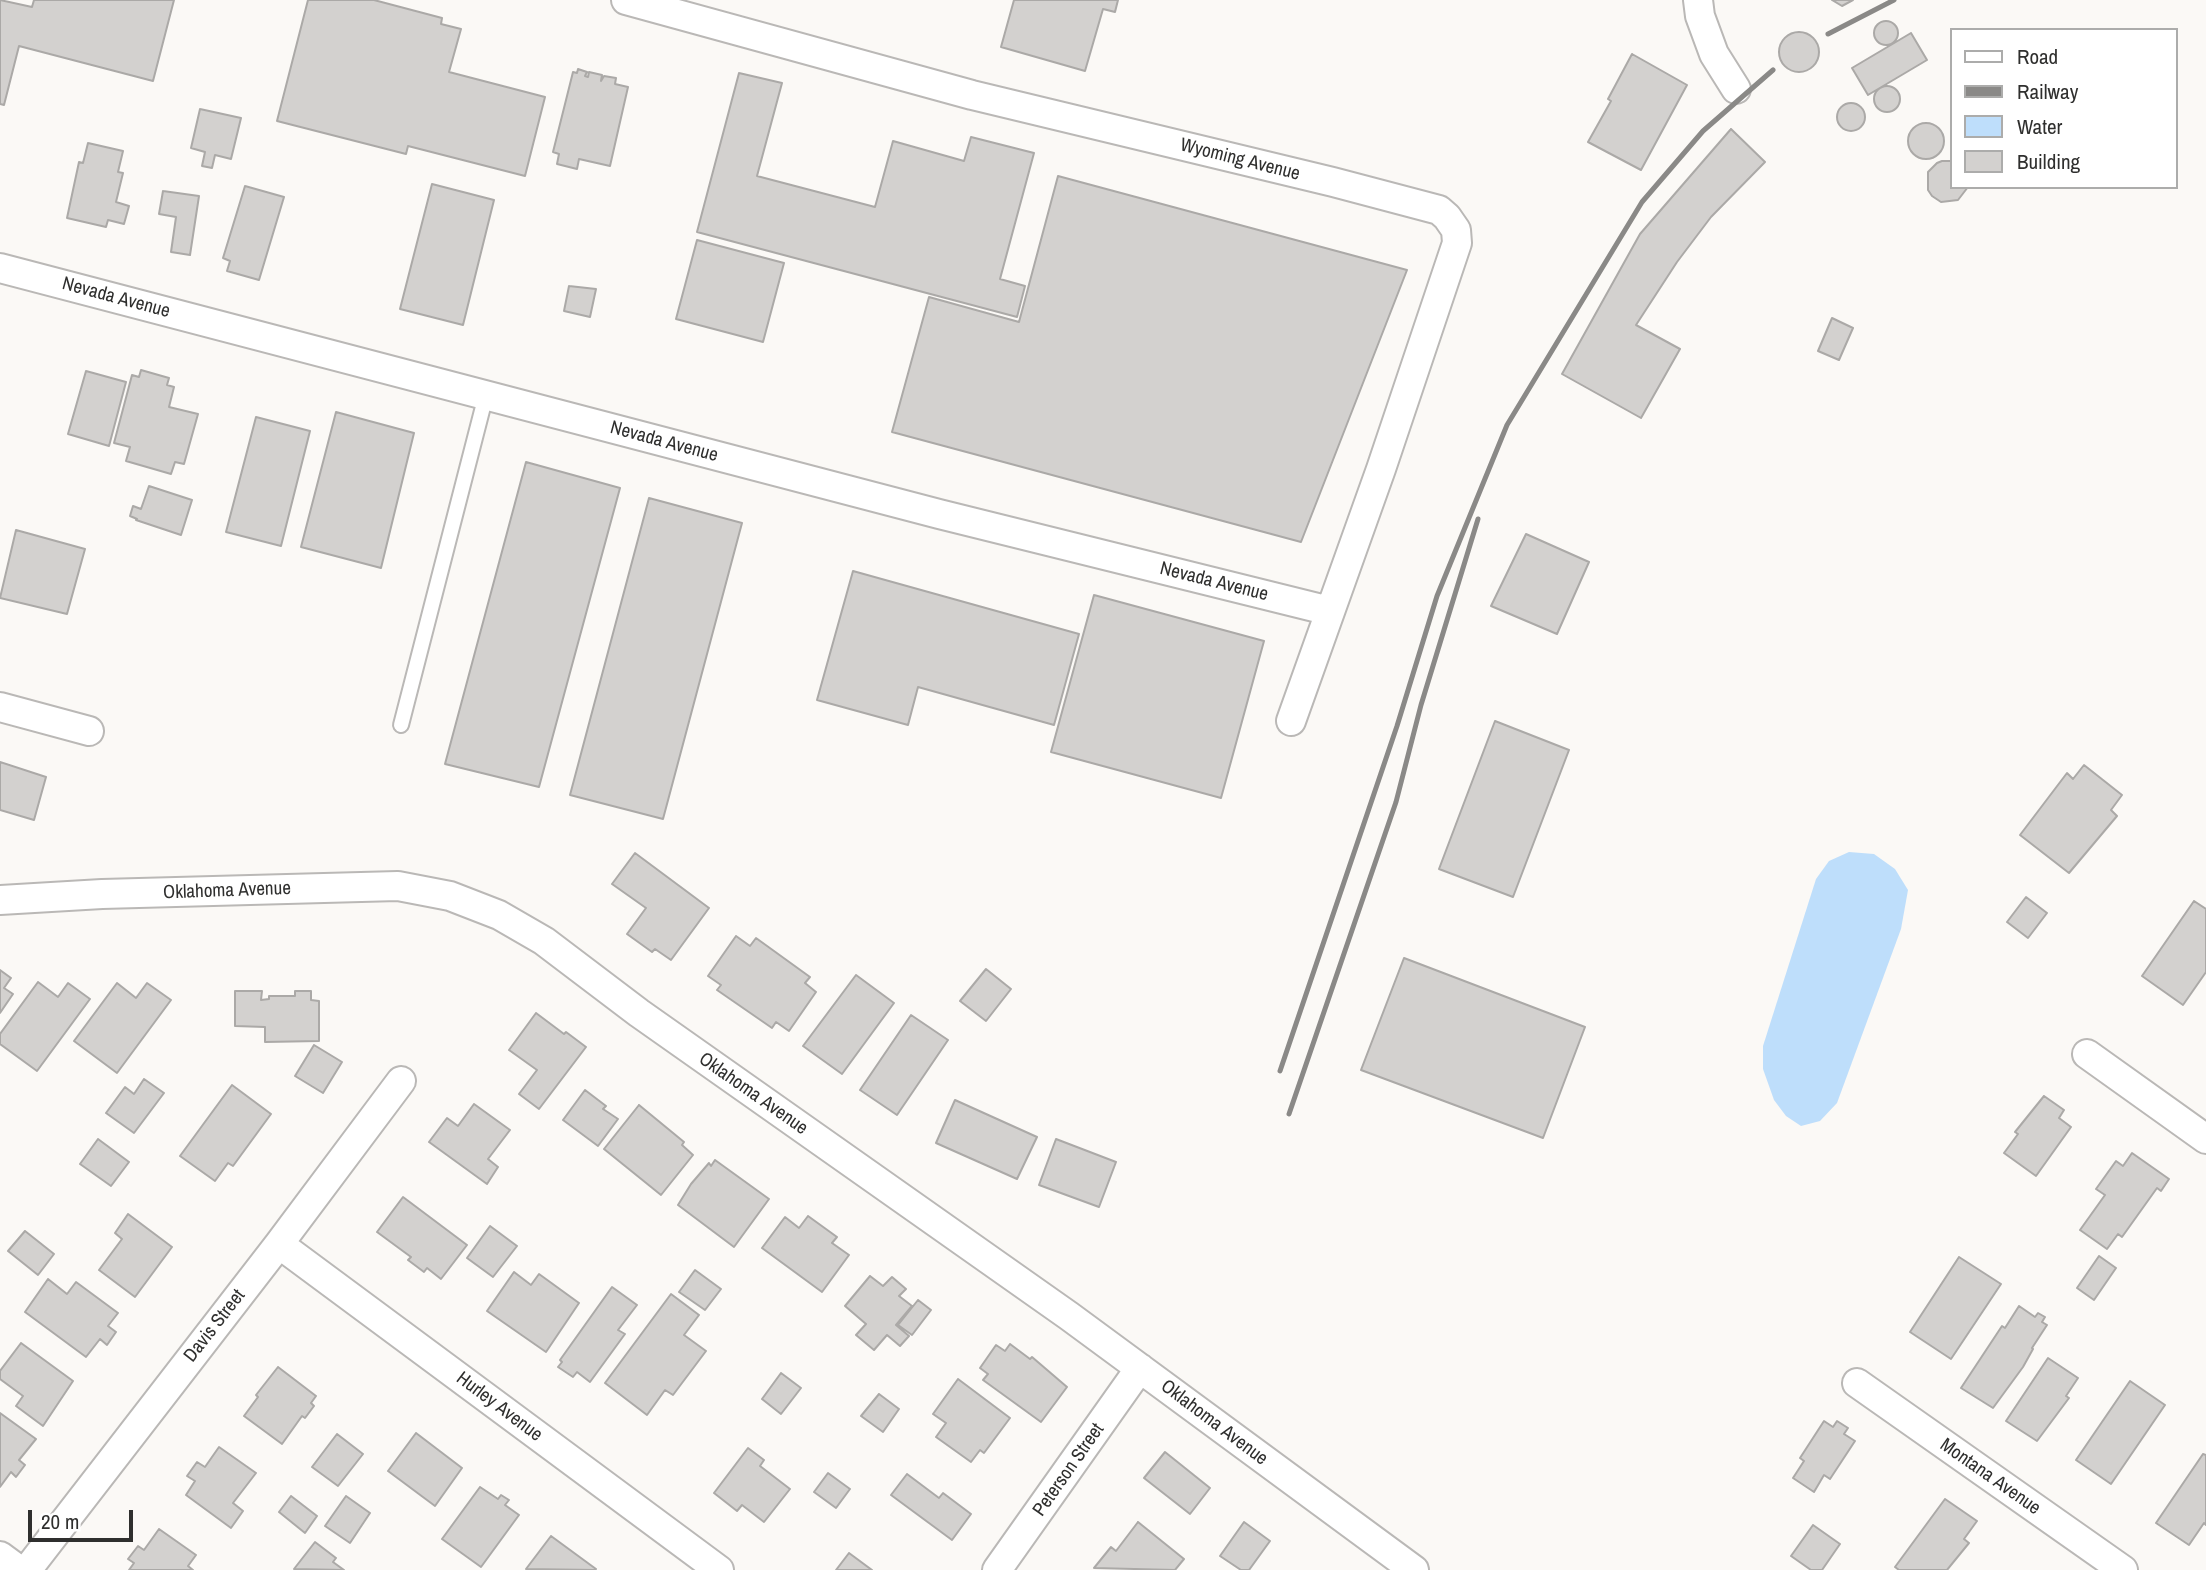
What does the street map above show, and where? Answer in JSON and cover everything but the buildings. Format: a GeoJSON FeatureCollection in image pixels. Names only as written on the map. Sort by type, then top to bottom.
{"type":"FeatureCollection","features":[{"type":"Feature","properties":{"kind":"street","name":"Wyoming Avenue"},"geometry":{"type":"LineString","coordinates":[[626,0],[972,95],[1333,182],[1439,211],[1447,217],[1455,230],[1457,243],[1330,611]]}},
{"type":"Feature","properties":{"kind":"street"},"geometry":{"type":"LineString","coordinates":[[1698,0],[1700,16],[1714,54],[1736,89]]}},
{"type":"Feature","properties":{"kind":"street","name":"Nevada Avenue"},"geometry":{"type":"LineString","coordinates":[[0,268],[939,514],[1330,611]]}},
{"type":"Feature","properties":{"kind":"street"},"geometry":{"type":"LineString","coordinates":[[1291,721],[1330,611]]}},
{"type":"Feature","properties":{"kind":"street"},"geometry":{"type":"LineString","coordinates":[[0,707],[89,730]]}},
{"type":"Feature","properties":{"kind":"street","name":"Oklahoma Avenue"},"geometry":{"type":"LineString","coordinates":[[0,900],[102,894],[398,886],[450,896],[499,915],[544,941],[639,1013],[1140,1368],[1414,1570]]}},
{"type":"Feature","properties":{"kind":"street"},"geometry":{"type":"LineString","coordinates":[[2087,1054],[2206,1139]]}},
{"type":"Feature","properties":{"kind":"street","name":"Davis Street"},"geometry":{"type":"LineString","coordinates":[[27,1570],[279,1244],[401,1081]]}},
{"type":"Feature","properties":{"kind":"street","name":"Hurley Avenue"},"geometry":{"type":"LineString","coordinates":[[279,1244],[719,1570]]}},
{"type":"Feature","properties":{"kind":"street","name":"Peterson Street"},"geometry":{"type":"LineString","coordinates":[[997,1570],[1140,1368]]}},
{"type":"Feature","properties":{"kind":"street","name":"Montana Avenue"},"geometry":{"type":"LineString","coordinates":[[1857,1383],[2123,1570]]}},
{"type":"Feature","properties":{"kind":"street"},"geometry":{"type":"LineString","coordinates":[[0,1556],[19,1570]]}},
{"type":"Feature","properties":{"kind":"lane"},"geometry":{"type":"LineString","coordinates":[[401,725],[486,395]]}},
{"type":"Feature","properties":{"kind":"water"},"geometry":{"type":"Polygon","coordinates":[[[1849,852],[1874,854],[1895,869],[1908,890],[1901,929],[1837,1103],[1820,1121],[1801,1126],[1786,1116],[1774,1100],[1763,1069],[1763,1046],[1816,879],[1829,861],[1849,852]]]}},
{"type":"Feature","properties":{"kind":"railway"},"geometry":{"type":"LineString","coordinates":[[1828,34],[1894,0]]}},
{"type":"Feature","properties":{"kind":"railway"},"geometry":{"type":"LineString","coordinates":[[1280,1071],[1397,726],[1437,596],[1507,425],[1642,202],[1703,131],[1773,70]]}},
{"type":"Feature","properties":{"kind":"railway"},"geometry":{"type":"LineString","coordinates":[[1289,1114],[1396,802],[1421,705],[1478,519]]}}]}
